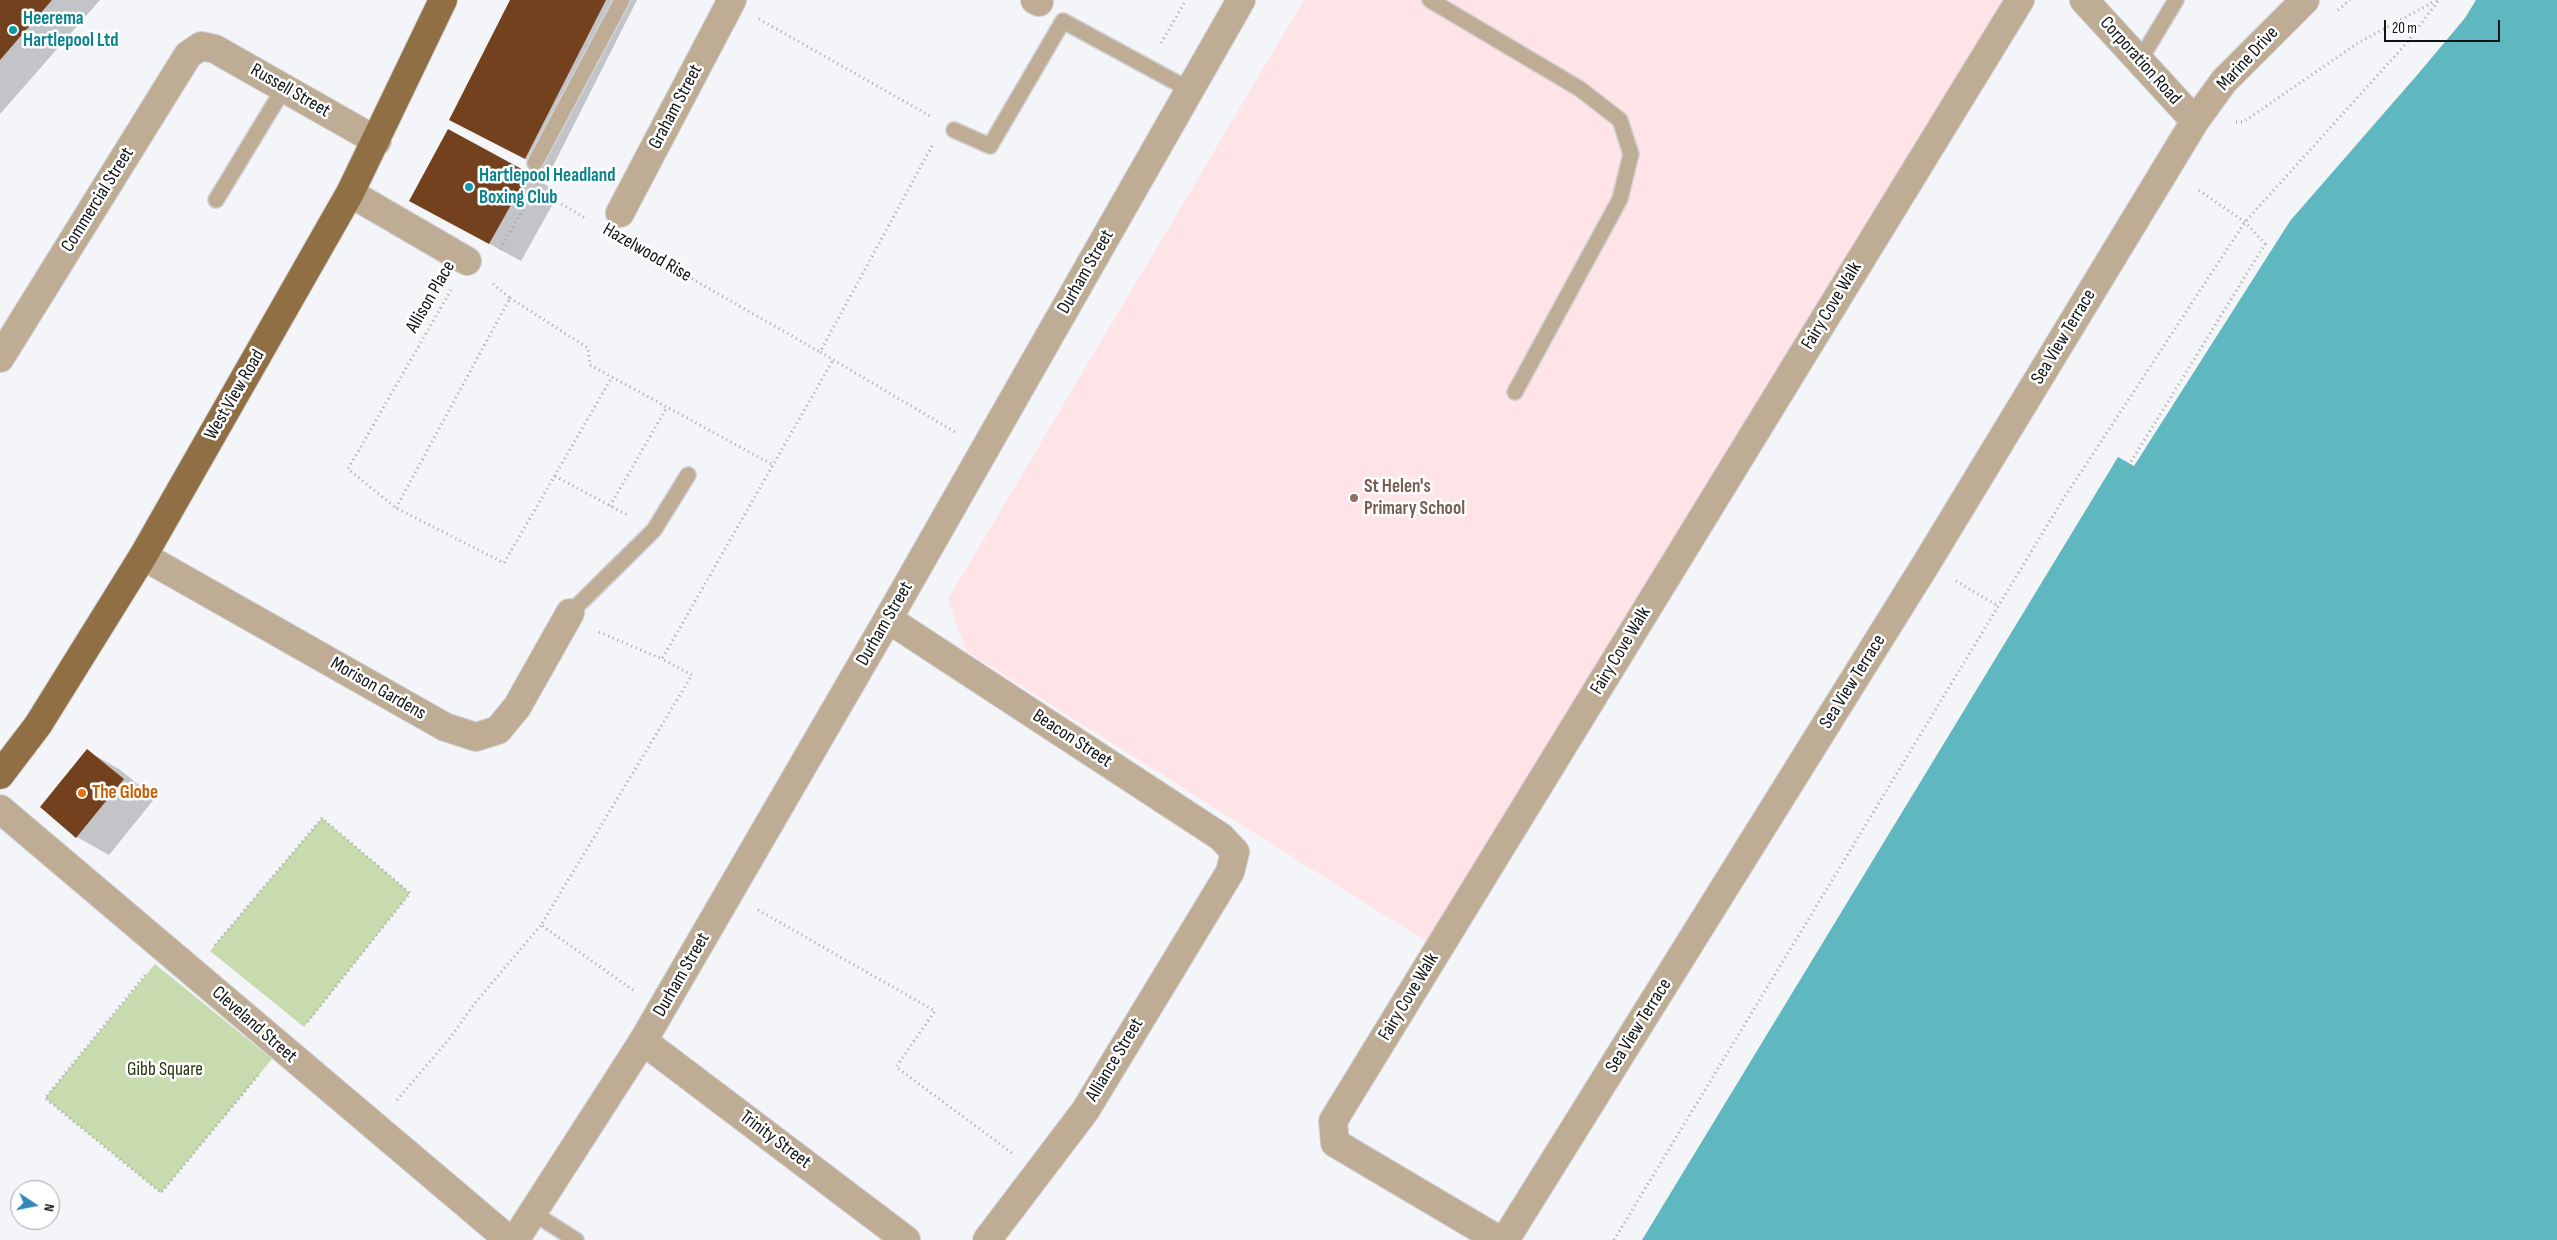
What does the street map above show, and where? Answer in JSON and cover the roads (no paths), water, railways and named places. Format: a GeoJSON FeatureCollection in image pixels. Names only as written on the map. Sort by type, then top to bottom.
{"type":"FeatureCollection","features":[{"type":"Feature","properties":{"kind":"main road","name":"West View Road"},"geometry":{"type":"LineString","coordinates":[[0,775],[38,725],[143,556],[350,193],[377,141],[443,0]]}},
{"type":"Feature","properties":{"kind":"street","name":"Durham Street"},"geometry":{"type":"LineString","coordinates":[[515,1240],[644,1041],[888,619],[1241,0]]}},
{"type":"Feature","properties":{"kind":"street","name":"Fairy Cove Walk"},"geometry":{"type":"LineString","coordinates":[[1499,1240],[1335,1143],[1332,1122],[2020,0]]}},
{"type":"Feature","properties":{"kind":"street","name":"Corporation Road"},"geometry":{"type":"LineString","coordinates":[[2084,0],[2196,121]]}},
{"type":"Feature","properties":{"kind":"street","name":"Marine Drive"},"geometry":{"type":"LineString","coordinates":[[2196,121],[2224,82],[2305,0]]}},
{"type":"Feature","properties":{"kind":"street","name":"Graham Street"},"geometry":{"type":"LineString","coordinates":[[620,213],[731,2]]}},
{"type":"Feature","properties":{"kind":"street","name":"Russell Street"},"geometry":{"type":"LineString","coordinates":[[201,46],[215,49],[377,141]]}},
{"type":"Feature","properties":{"kind":"street","name":"Commercial Street"},"geometry":{"type":"LineString","coordinates":[[0,358],[188,55],[201,46]]}},
{"type":"Feature","properties":{"kind":"street","name":"Sea View Terrace"},"geometry":{"type":"LineString","coordinates":[[1505,1240],[1926,564],[2196,121]]}},
{"type":"Feature","properties":{"kind":"street"},"geometry":{"type":"LineString","coordinates":[[350,193],[476,268]]}},
{"type":"Feature","properties":{"kind":"street","name":"Morison Gardens"},"geometry":{"type":"LineString","coordinates":[[143,556],[445,727],[476,737],[498,730],[517,707],[569,616]]}},
{"type":"Feature","properties":{"kind":"street","name":"Beacon Street"},"geometry":{"type":"LineString","coordinates":[[888,619],[1221,838],[1235,852],[1230,872]]}},
{"type":"Feature","properties":{"kind":"street","name":"Cleveland Street"},"geometry":{"type":"LineString","coordinates":[[0,809],[509,1240]]}},
{"type":"Feature","properties":{"kind":"street","name":"Alliance Street"},"geometry":{"type":"LineString","coordinates":[[987,1240],[1085,1111],[1230,872]]}},
{"type":"Feature","properties":{"kind":"street","name":"Trinity Street"},"geometry":{"type":"LineString","coordinates":[[644,1041],[906,1240]]}},
{"type":"Feature","properties":{"kind":"lane"},"geometry":{"type":"LineString","coordinates":[[535,163],[622,0]]}},
{"type":"Feature","properties":{"kind":"lane"},"geometry":{"type":"LineString","coordinates":[[1430,0],[1580,89],[1620,120],[1631,154],[1620,199],[1515,392]]}},
{"type":"Feature","properties":{"kind":"lane"},"geometry":{"type":"LineString","coordinates":[[2140,60],[2176,0]]}},
{"type":"Feature","properties":{"kind":"lane"},"geometry":{"type":"LineString","coordinates":[[949,127],[990,146],[1063,21],[1190,90]]}},
{"type":"Feature","properties":{"kind":"lane"},"geometry":{"type":"LineString","coordinates":[[216,200],[284,88]]}},
{"type":"Feature","properties":{"kind":"lane"},"geometry":{"type":"LineString","coordinates":[[569,616],[654,530],[688,475]]}},
{"type":"Feature","properties":{"kind":"lane"},"geometry":{"type":"LineString","coordinates":[[533,1213],[576,1240]]}},
{"type":"Feature","properties":{"kind":"water"},"geometry":{"type":"Polygon","coordinates":[[[2476,0],[2557,0],[2557,1240],[1642,1240],[2118,457],[2134,466],[2290,221],[2418,74],[2465,18],[2476,0]]]}},
{"type":"Feature","properties":{"kind":"place","name":"Heerema Hartlepool Ltd"},"geometry":{"type":"Point","coordinates":[13,30]}},
{"type":"Feature","properties":{"kind":"place","name":"Hartlepool Headland Boxing Club"},"geometry":{"type":"Point","coordinates":[469,187]}},
{"type":"Feature","properties":{"kind":"place","name":"St Helen's Primary School"},"geometry":{"type":"Point","coordinates":[1354,498]}},
{"type":"Feature","properties":{"kind":"place","name":"The Globe"},"geometry":{"type":"Point","coordinates":[82,793]}},
{"type":"Feature","properties":{"kind":"park label","name":"Gibb Square"},"geometry":{"type":"Point","coordinates":[165,1070]}}]}
